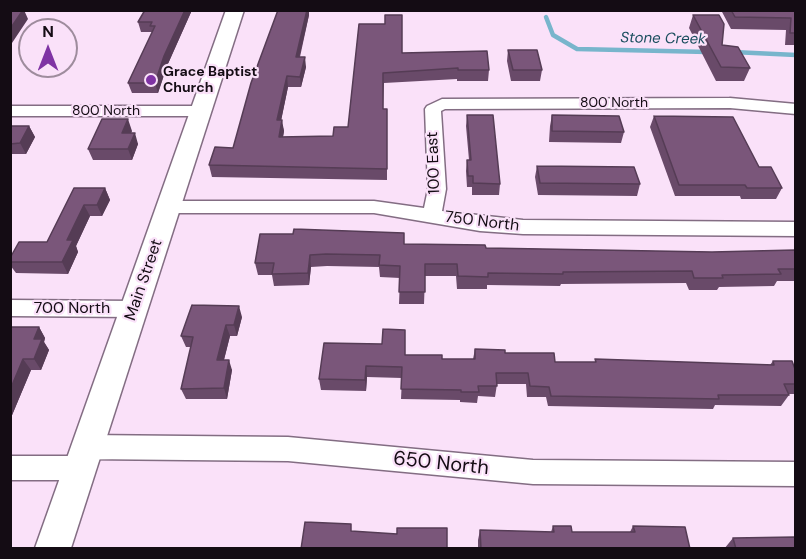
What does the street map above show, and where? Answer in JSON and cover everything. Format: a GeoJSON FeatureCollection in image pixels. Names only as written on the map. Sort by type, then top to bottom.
{"type":"FeatureCollection","features":[{"type":"Feature","properties":{"kind":"main road","name":"Main Street"},"geometry":{"type":"LineString","coordinates":[[53,549],[236,10]]}},
{"type":"Feature","properties":{"kind":"street","name":"800 North"},"geometry":{"type":"LineString","coordinates":[[433,109],[442,104],[455,103],[730,103],[795,109]]}},
{"type":"Feature","properties":{"kind":"street","name":"100 East"},"geometry":{"type":"LineString","coordinates":[[432,216],[436,189],[433,109]]}},
{"type":"Feature","properties":{"kind":"street","name":"800 North"},"geometry":{"type":"LineString","coordinates":[[10,111],[201,111]]}},
{"type":"Feature","properties":{"kind":"street","name":"750 North"},"geometry":{"type":"LineString","coordinates":[[169,207],[374,207],[480,224],[523,227],[795,229]]}},
{"type":"Feature","properties":{"kind":"street","name":"700 North"},"geometry":{"type":"LineString","coordinates":[[10,308],[134,309]]}},
{"type":"Feature","properties":{"kind":"street","name":"650 North"},"geometry":{"type":"LineString","coordinates":[[10,468],[84,457],[288,448],[532,472],[795,474]]}},
{"type":"Feature","properties":{"kind":"building"},"geometry":{"type":"Polygon","coordinates":[[[10,10],[23,10],[10,29],[10,10]]]}},
{"type":"Feature","properties":{"kind":"building"},"geometry":{"type":"Polygon","coordinates":[[[145,10],[185,10],[164,56],[155,83],[128,83],[155,26],[150,26],[152,22],[138,22],[145,10]]]}},
{"type":"Feature","properties":{"kind":"building"},"geometry":{"type":"Polygon","coordinates":[[[278,10],[307,10],[296,57],[305,57],[300,77],[287,76],[277,120],[282,120],[279,137],[333,136],[334,127],[348,127],[359,24],[385,24],[385,15],[402,15],[402,53],[487,51],[489,70],[458,70],[458,68],[383,73],[383,109],[387,109],[387,169],[209,165],[215,147],[233,148],[251,83],[278,10]]]}},
{"type":"Feature","properties":{"kind":"building"},"geometry":{"type":"Polygon","coordinates":[[[731,10],[795,10],[795,33],[790,33],[791,18],[735,17],[731,10]]]}},
{"type":"Feature","properties":{"kind":"building"},"geometry":{"type":"Polygon","coordinates":[[[693,15],[719,15],[724,24],[722,45],[738,47],[750,68],[721,67],[693,15]]]}},
{"type":"Feature","properties":{"kind":"building"},"geometry":{"type":"Polygon","coordinates":[[[508,50],[537,50],[542,70],[513,70],[508,50]]]}},
{"type":"Feature","properties":{"kind":"building"},"geometry":{"type":"Polygon","coordinates":[[[467,115],[493,115],[500,184],[473,183],[473,176],[468,176],[467,160],[471,160],[467,115]]]}},
{"type":"Feature","properties":{"kind":"building"},"geometry":{"type":"Polygon","coordinates":[[[552,115],[619,116],[624,132],[552,131],[552,115]]]}},
{"type":"Feature","properties":{"kind":"building"},"geometry":{"type":"Polygon","coordinates":[[[654,116],[733,117],[759,167],[771,167],[782,188],[747,188],[745,185],[679,185],[654,116]]]}},
{"type":"Feature","properties":{"kind":"building"},"geometry":{"type":"Polygon","coordinates":[[[102,119],[128,119],[122,133],[135,133],[128,149],[88,149],[102,119]]]}},
{"type":"Feature","properties":{"kind":"building"},"geometry":{"type":"Polygon","coordinates":[[[10,126],[29,126],[20,143],[10,144],[10,126]]]}},
{"type":"Feature","properties":{"kind":"building"},"geometry":{"type":"Polygon","coordinates":[[[537,166],[634,167],[640,184],[540,183],[537,166]]]}},
{"type":"Feature","properties":{"kind":"building"},"geometry":{"type":"Polygon","coordinates":[[[74,188],[105,188],[97,205],[84,205],[67,240],[73,240],[62,262],[10,262],[19,242],[47,242],[74,188]]]}},
{"type":"Feature","properties":{"kind":"building"},"geometry":{"type":"Polygon","coordinates":[[[294,229],[404,233],[404,244],[485,245],[486,248],[712,252],[795,250],[795,269],[778,269],[781,274],[722,275],[723,278],[694,278],[692,271],[488,273],[488,277],[458,276],[457,264],[425,264],[425,292],[399,292],[400,266],[379,265],[380,255],[310,255],[308,273],[272,274],[274,263],[255,263],[260,234],[293,234],[294,229]]]}},
{"type":"Feature","properties":{"kind":"building"},"geometry":{"type":"Polygon","coordinates":[[[192,305],[239,306],[234,325],[226,325],[217,360],[229,360],[224,388],[181,389],[193,337],[181,336],[192,305]]]}},
{"type":"Feature","properties":{"kind":"building"},"geometry":{"type":"Polygon","coordinates":[[[10,327],[39,327],[34,339],[42,339],[34,359],[23,359],[10,390],[10,327]]]}},
{"type":"Feature","properties":{"kind":"building"},"geometry":{"type":"Polygon","coordinates":[[[383,329],[405,330],[405,355],[442,355],[442,359],[475,359],[475,349],[505,350],[505,353],[554,353],[555,362],[596,362],[595,359],[774,365],[773,361],[792,361],[795,369],[795,384],[784,384],[789,395],[718,395],[719,399],[551,396],[549,387],[530,386],[528,373],[496,373],[497,386],[478,386],[479,392],[401,389],[402,367],[366,366],[365,380],[319,379],[324,343],[382,344],[383,329]]]}},
{"type":"Feature","properties":{"kind":"building"},"geometry":{"type":"Polygon","coordinates":[[[305,522],[351,524],[351,531],[397,534],[397,528],[447,528],[447,549],[301,549],[305,522]]]}},
{"type":"Feature","properties":{"kind":"building"},"geometry":{"type":"Polygon","coordinates":[[[553,526],[571,526],[572,532],[635,532],[633,526],[685,527],[690,549],[481,549],[480,530],[554,532],[553,526]]]}},
{"type":"Feature","properties":{"kind":"building"},"geometry":{"type":"Polygon","coordinates":[[[795,537],[795,549],[736,549],[733,538],[795,537]]]}},
{"type":"Feature","properties":{"kind":"waterway","name":"Stone Creek"},"geometry":{"type":"LineString","coordinates":[[546,17],[553,35],[577,49],[708,52]]}},
{"type":"Feature","properties":{"kind":"waterway","name":"Stone Creek"},"geometry":{"type":"LineString","coordinates":[[733,52],[796,55]]}},
{"type":"Feature","properties":{"kind":"place","name":"Grace Baptist Church"},"geometry":{"type":"Point","coordinates":[151,80]}}]}
